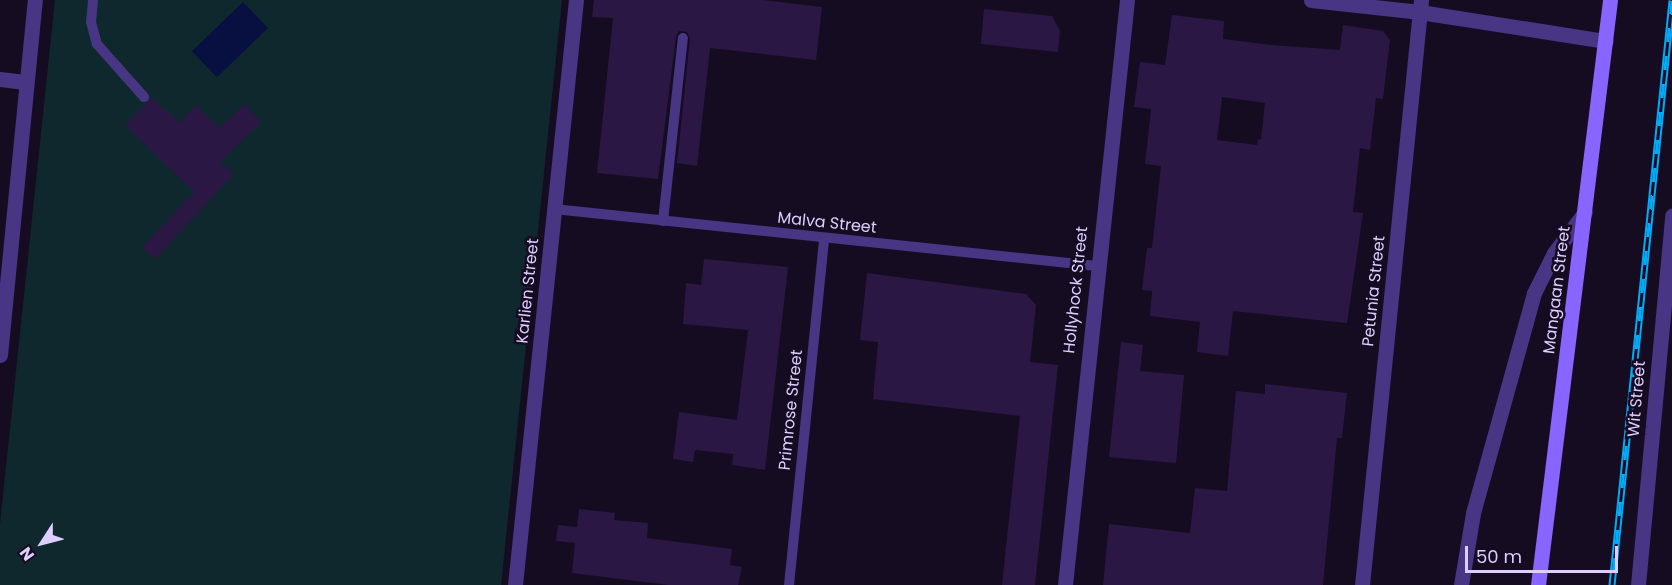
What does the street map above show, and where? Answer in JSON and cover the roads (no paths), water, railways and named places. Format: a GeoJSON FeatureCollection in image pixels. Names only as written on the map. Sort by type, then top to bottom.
{"type":"FeatureCollection","features":[{"type":"Feature","properties":{"kind":"street"},"geometry":{"type":"LineString","coordinates":[[0,354],[25,82],[35,0]]}},
{"type":"Feature","properties":{"kind":"street","name":"Karlien Street"},"geometry":{"type":"LineString","coordinates":[[515,585],[576,0]]}},
{"type":"Feature","properties":{"kind":"street","name":"Hollyhock Street"},"geometry":{"type":"LineString","coordinates":[[1065,585],[1127,0]]}},
{"type":"Feature","properties":{"kind":"street"},"geometry":{"type":"LineString","coordinates":[[1311,0],[1421,6],[1606,42]]}},
{"type":"Feature","properties":{"kind":"street","name":"Mangaan Street"},"geometry":{"type":"LineString","coordinates":[[1538,585],[1610,0]]}},
{"type":"Feature","properties":{"kind":"street","name":"Petunia Street"},"geometry":{"type":"LineString","coordinates":[[1362,585],[1421,6]]}},
{"type":"Feature","properties":{"kind":"street"},"geometry":{"type":"LineString","coordinates":[[0,80],[25,82]]}},
{"type":"Feature","properties":{"kind":"street"},"geometry":{"type":"LineString","coordinates":[[1461,585],[1473,513],[1534,293],[1554,253],[1585,212]]}},
{"type":"Feature","properties":{"kind":"street","name":"Wit Street"},"geometry":{"type":"LineString","coordinates":[[1638,585],[1672,216]]}},
{"type":"Feature","properties":{"kind":"lane"},"geometry":{"type":"LineString","coordinates":[[93,0],[91,22],[97,44],[144,97]]}},
{"type":"Feature","properties":{"kind":"lane"},"geometry":{"type":"LineString","coordinates":[[663,220],[683,38]]}},
{"type":"Feature","properties":{"kind":"lane","name":"Malva Street"},"geometry":{"type":"LineString","coordinates":[[554,209],[1097,266]]}},
{"type":"Feature","properties":{"kind":"lane","name":"Primrose Street"},"geometry":{"type":"LineString","coordinates":[[789,585],[824,238]]}},
{"type":"Feature","properties":{"kind":"railway"},"geometry":{"type":"LineString","coordinates":[[1612,585],[1672,0]]}}]}
